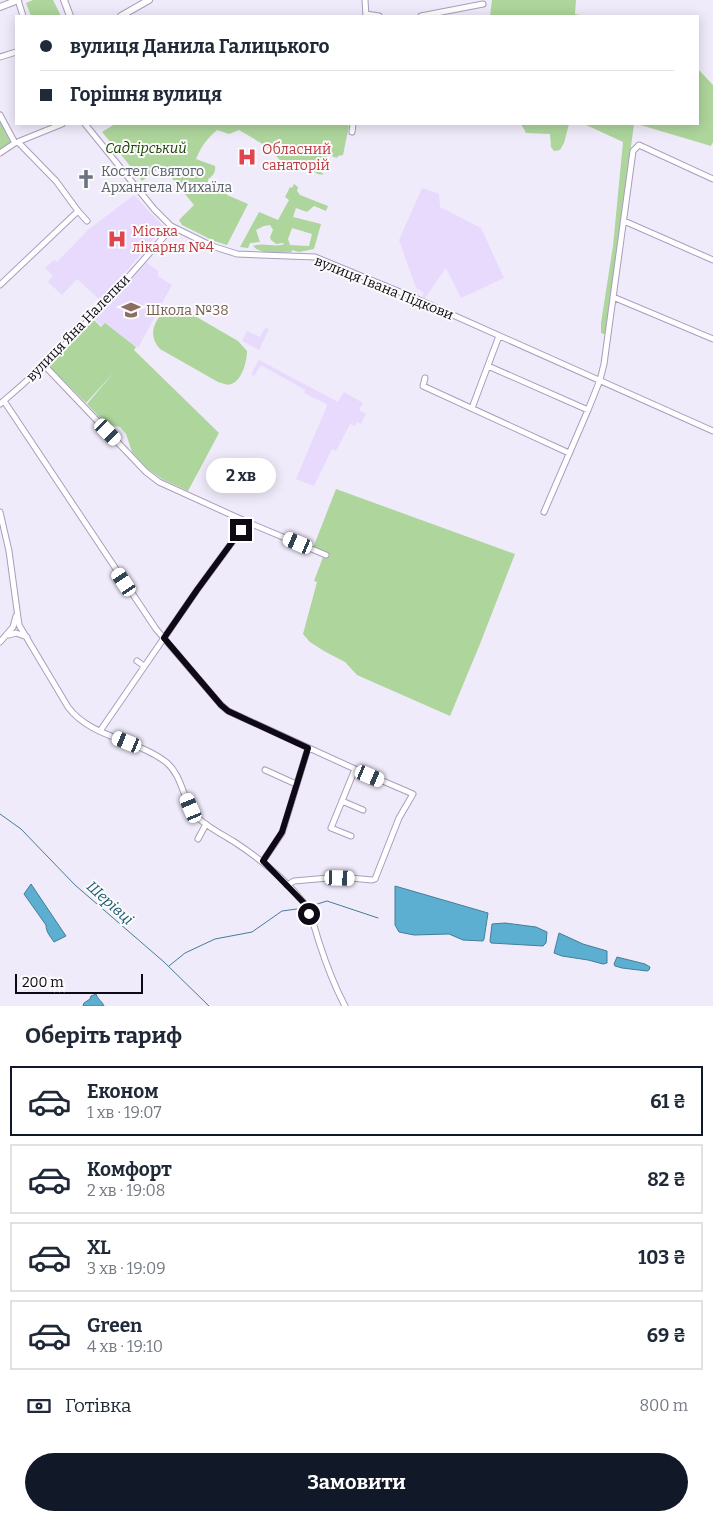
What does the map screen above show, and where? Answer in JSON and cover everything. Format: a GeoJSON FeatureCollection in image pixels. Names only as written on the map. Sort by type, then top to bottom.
{"type":"FeatureCollection","features":[{"type":"Feature","properties":{"kind":"main road"},"geometry":{"type":"LineString","coordinates":[[0,6],[18,0]]}},
{"type":"Feature","properties":{"kind":"main road"},"geometry":{"type":"LineString","coordinates":[[64,0],[70,15]]}},
{"type":"Feature","properties":{"kind":"main road"},"geometry":{"type":"LineString","coordinates":[[123,15],[149,0]]}},
{"type":"Feature","properties":{"kind":"street"},"geometry":{"type":"LineString","coordinates":[[18,0],[23,15]]}},
{"type":"Feature","properties":{"kind":"street"},"geometry":{"type":"LineString","coordinates":[[365,0],[366,15]]}},
{"type":"Feature","properties":{"kind":"street"},"geometry":{"type":"LineString","coordinates":[[426,15],[483,4]]}},
{"type":"Feature","properties":{"kind":"street"},"geometry":{"type":"LineString","coordinates":[[0,57],[15,52]]}},
{"type":"Feature","properties":{"kind":"street"},"geometry":{"type":"LineString","coordinates":[[0,115],[17,143],[56,182],[87,221]]}},
{"type":"Feature","properties":{"kind":"street"},"geometry":{"type":"LineString","coordinates":[[0,153],[17,143],[60,125]]}},
{"type":"Feature","properties":{"kind":"street","name":"вулиця Івана Підкови"},"geometry":{"type":"LineString","coordinates":[[86,125],[154,210],[171,226],[212,246],[237,254],[315,257],[406,294],[713,431]]}},
{"type":"Feature","properties":{"kind":"street"},"geometry":{"type":"LineString","coordinates":[[352,132],[353,125]]}},
{"type":"Feature","properties":{"kind":"street"},"geometry":{"type":"LineString","coordinates":[[544,512],[588,410],[604,364],[633,151],[639,145],[713,178]]}},
{"type":"Feature","properties":{"kind":"street"},"geometry":{"type":"LineString","coordinates":[[0,286],[78,211]]}},
{"type":"Feature","properties":{"kind":"street"},"geometry":{"type":"LineString","coordinates":[[624,221],[713,260]]}},
{"type":"Feature","properties":{"kind":"street","name":"вулиця Яна Налепки"},"geometry":{"type":"LineString","coordinates":[[2,402],[44,365],[118,288],[171,226]]}},
{"type":"Feature","properties":{"kind":"street"},"geometry":{"type":"LineString","coordinates":[[613,298],[713,339]]}},
{"type":"Feature","properties":{"kind":"street"},"geometry":{"type":"LineString","coordinates":[[472,408],[499,336]]}},
{"type":"Feature","properties":{"kind":"street"},"geometry":{"type":"LineString","coordinates":[[44,365],[146,472],[158,482],[326,555]]}},
{"type":"Feature","properties":{"kind":"street"},"geometry":{"type":"LineString","coordinates":[[488,366],[588,410]]}},
{"type":"Feature","properties":{"kind":"street"},"geometry":{"type":"LineString","coordinates":[[425,378],[423,386],[570,453]]}},
{"type":"Feature","properties":{"kind":"street"},"geometry":{"type":"LineString","coordinates":[[2,402],[156,629],[221,705],[228,711],[413,794],[399,818],[375,879],[294,880],[287,885]]}},
{"type":"Feature","properties":{"kind":"street"},"geometry":{"type":"LineString","coordinates":[[0,512],[9,551],[19,625],[74,715],[86,725],[137,746],[164,761],[177,775],[191,808],[200,819],[263,861],[287,885],[306,907],[344,1006]]}},
{"type":"Feature","properties":{"kind":"street"},"geometry":{"type":"LineString","coordinates":[[100,731],[197,590],[247,522]]}},
{"type":"Feature","properties":{"kind":"street"},"geometry":{"type":"LineString","coordinates":[[0,642],[13,627],[17,613]]}},
{"type":"Feature","properties":{"kind":"street"},"geometry":{"type":"LineString","coordinates":[[6,636],[16,633],[27,637]]}},
{"type":"Feature","properties":{"kind":"street"},"geometry":{"type":"LineString","coordinates":[[137,661],[144,666]]}},
{"type":"Feature","properties":{"kind":"street"},"geometry":{"type":"LineString","coordinates":[[263,861],[282,832],[308,748]]}},
{"type":"Feature","properties":{"kind":"street"},"geometry":{"type":"LineString","coordinates":[[351,836],[331,828],[355,769]]}},
{"type":"Feature","properties":{"kind":"street"},"geometry":{"type":"LineString","coordinates":[[265,770],[296,784]]}},
{"type":"Feature","properties":{"kind":"street"},"geometry":{"type":"LineString","coordinates":[[342,801],[364,810]]}},
{"type":"Feature","properties":{"kind":"street"},"geometry":{"type":"LineString","coordinates":[[198,839],[206,824]]}},
{"type":"Feature","properties":{"kind":"shaded area"},"geometry":{"type":"Polygon","coordinates":[[[422,188],[439,194],[440,207],[481,228],[504,278],[461,298],[446,268],[425,298],[422,297],[424,293],[416,288],[399,240],[422,188]]]}},
{"type":"Feature","properties":{"kind":"shaded area","name":"Міська лікарня №4"},"geometry":{"type":"Polygon","coordinates":[[[134,195],[164,227],[101,301],[77,279],[62,295],[48,282],[53,276],[45,268],[54,260],[57,262],[89,229],[134,195]]]}},
{"type":"Feature","properties":{"kind":"shaded area","name":"Школа №38"},"geometry":{"type":"Polygon","coordinates":[[[146,262],[158,271],[158,276],[172,285],[138,348],[105,323],[102,326],[94,319],[146,262]]]}},
{"type":"Feature","properties":{"kind":"shaded area"},"geometry":{"type":"Polygon","coordinates":[[[265,328],[269,329],[259,350],[242,341],[247,331],[260,337],[265,328]]]}},
{"type":"Feature","properties":{"kind":"shaded area"},"geometry":{"type":"Polygon","coordinates":[[[259,360],[338,402],[344,392],[363,403],[359,410],[366,414],[361,424],[357,422],[355,426],[350,424],[336,451],[332,449],[314,486],[296,479],[327,406],[304,393],[305,390],[261,365],[254,376],[251,374],[259,360]]]}},
{"type":"Feature","properties":{"kind":"green space"},"geometry":{"type":"Polygon","coordinates":[[[33,0],[53,0],[60,15],[31,15],[26,3],[33,0]]]}},
{"type":"Feature","properties":{"kind":"green space"},"geometry":{"type":"Polygon","coordinates":[[[492,0],[576,0],[575,14],[580,15],[490,15],[492,0]]]}},
{"type":"Feature","properties":{"kind":"green space"},"geometry":{"type":"Polygon","coordinates":[[[699,70],[713,85],[713,142],[711,146],[640,125],[699,125],[699,70]]]}},
{"type":"Feature","properties":{"kind":"green space"},"geometry":{"type":"Polygon","coordinates":[[[0,111],[17,141],[0,152],[0,111]]]}},
{"type":"Feature","properties":{"kind":"green space","name":"Садгірський"},"geometry":{"type":"Polygon","coordinates":[[[113,125],[349,126],[343,155],[337,158],[328,155],[327,159],[321,162],[315,169],[324,174],[316,173],[311,168],[304,170],[281,161],[266,146],[239,130],[229,134],[217,130],[202,146],[196,159],[215,166],[214,174],[208,179],[208,186],[226,192],[227,195],[248,204],[227,245],[214,241],[182,225],[179,220],[194,205],[162,166],[142,181],[102,132],[113,125]]]}},
{"type":"Feature","properties":{"kind":"green space"},"geometry":{"type":"Polygon","coordinates":[[[522,125],[569,125],[560,150],[554,151],[551,147],[550,134],[526,133],[522,125]]]}},
{"type":"Feature","properties":{"kind":"green space"},"geometry":{"type":"Polygon","coordinates":[[[586,125],[634,125],[606,335],[601,333],[601,323],[613,246],[623,142],[586,125]]]}},
{"type":"Feature","properties":{"kind":"green space"},"geometry":{"type":"Polygon","coordinates":[[[294,184],[298,187],[297,191],[300,195],[328,206],[326,211],[314,206],[307,212],[296,208],[293,217],[321,224],[314,249],[277,253],[257,249],[253,246],[284,244],[276,244],[271,240],[270,237],[273,230],[270,225],[256,230],[260,242],[250,243],[248,248],[240,247],[259,212],[278,220],[289,200],[285,197],[290,187],[292,188],[294,184]],[[292,228],[288,239],[290,245],[309,246],[312,234],[292,228]]]}},
{"type":"Feature","properties":{"kind":"green space"},"geometry":{"type":"Polygon","coordinates":[[[172,307],[183,309],[238,341],[247,351],[243,370],[235,382],[228,385],[218,382],[160,349],[154,337],[154,326],[161,315],[172,307]]]}},
{"type":"Feature","properties":{"kind":"green space"},"geometry":{"type":"Polygon","coordinates":[[[93,319],[101,327],[105,323],[136,347],[134,350],[219,433],[188,491],[162,479],[148,469],[132,452],[126,434],[120,427],[106,424],[87,404],[115,371],[86,403],[49,366],[93,319]]]}},
{"type":"Feature","properties":{"kind":"green space"},"geometry":{"type":"Polygon","coordinates":[[[336,489],[515,554],[450,716],[357,675],[345,662],[310,642],[303,634],[317,582],[314,581],[325,552],[313,548],[336,489]]]}},
{"type":"Feature","properties":{"kind":"water"},"geometry":{"type":"Polygon","coordinates":[[[31,884],[66,936],[54,942],[46,925],[24,894],[31,884]]]}},
{"type":"Feature","properties":{"kind":"water"},"geometry":{"type":"Polygon","coordinates":[[[395,886],[488,913],[483,941],[463,940],[449,934],[414,935],[399,932],[395,925],[395,886]]]}},
{"type":"Feature","properties":{"kind":"water"},"geometry":{"type":"Polygon","coordinates":[[[505,923],[536,927],[547,932],[546,943],[543,946],[491,943],[492,924],[505,923]]]}},
{"type":"Feature","properties":{"kind":"water"},"geometry":{"type":"Polygon","coordinates":[[[559,933],[583,944],[607,951],[607,963],[603,964],[554,953],[559,933]]]}},
{"type":"Feature","properties":{"kind":"water"},"geometry":{"type":"Polygon","coordinates":[[[617,957],[645,964],[650,967],[649,970],[615,966],[617,957]]]}},
{"type":"Feature","properties":{"kind":"water"},"geometry":{"type":"Polygon","coordinates":[[[96,994],[104,1006],[83,1006],[91,996],[96,994]]]}},
{"type":"Feature","properties":{"kind":"waterway","name":"Шерівці"},"geometry":{"type":"LineString","coordinates":[[0,814],[21,829],[75,885],[164,962],[209,1006]]}},
{"type":"Feature","properties":{"kind":"waterway"},"geometry":{"type":"LineString","coordinates":[[308,907],[327,901],[378,918]]}},
{"type":"Feature","properties":{"kind":"waterway"},"geometry":{"type":"LineString","coordinates":[[169,966],[185,953],[215,939],[252,932],[282,911],[304,908]]}},
{"type":"Feature","properties":{"kind":"place","name":"Обласний санаторій"},"geometry":{"type":"Point","coordinates":[247,157]}},
{"type":"Feature","properties":{"kind":"place","name":"Костел Святого Архангела Михаїла"},"geometry":{"type":"Point","coordinates":[86,179]}},
{"type":"Feature","properties":{"kind":"place","name":"Міська лікарня №4"},"geometry":{"type":"Point","coordinates":[117,239]}},
{"type":"Feature","properties":{"kind":"place","name":"Школа №38"},"geometry":{"type":"Point","coordinates":[131,310]}},
{"type":"Feature","properties":{"kind":"route"},"geometry":{"type":"LineString","coordinates":[[241,530],[164,638],[228,711],[308,748],[282,832],[263,861],[304,903],[309,914]]}}]}
